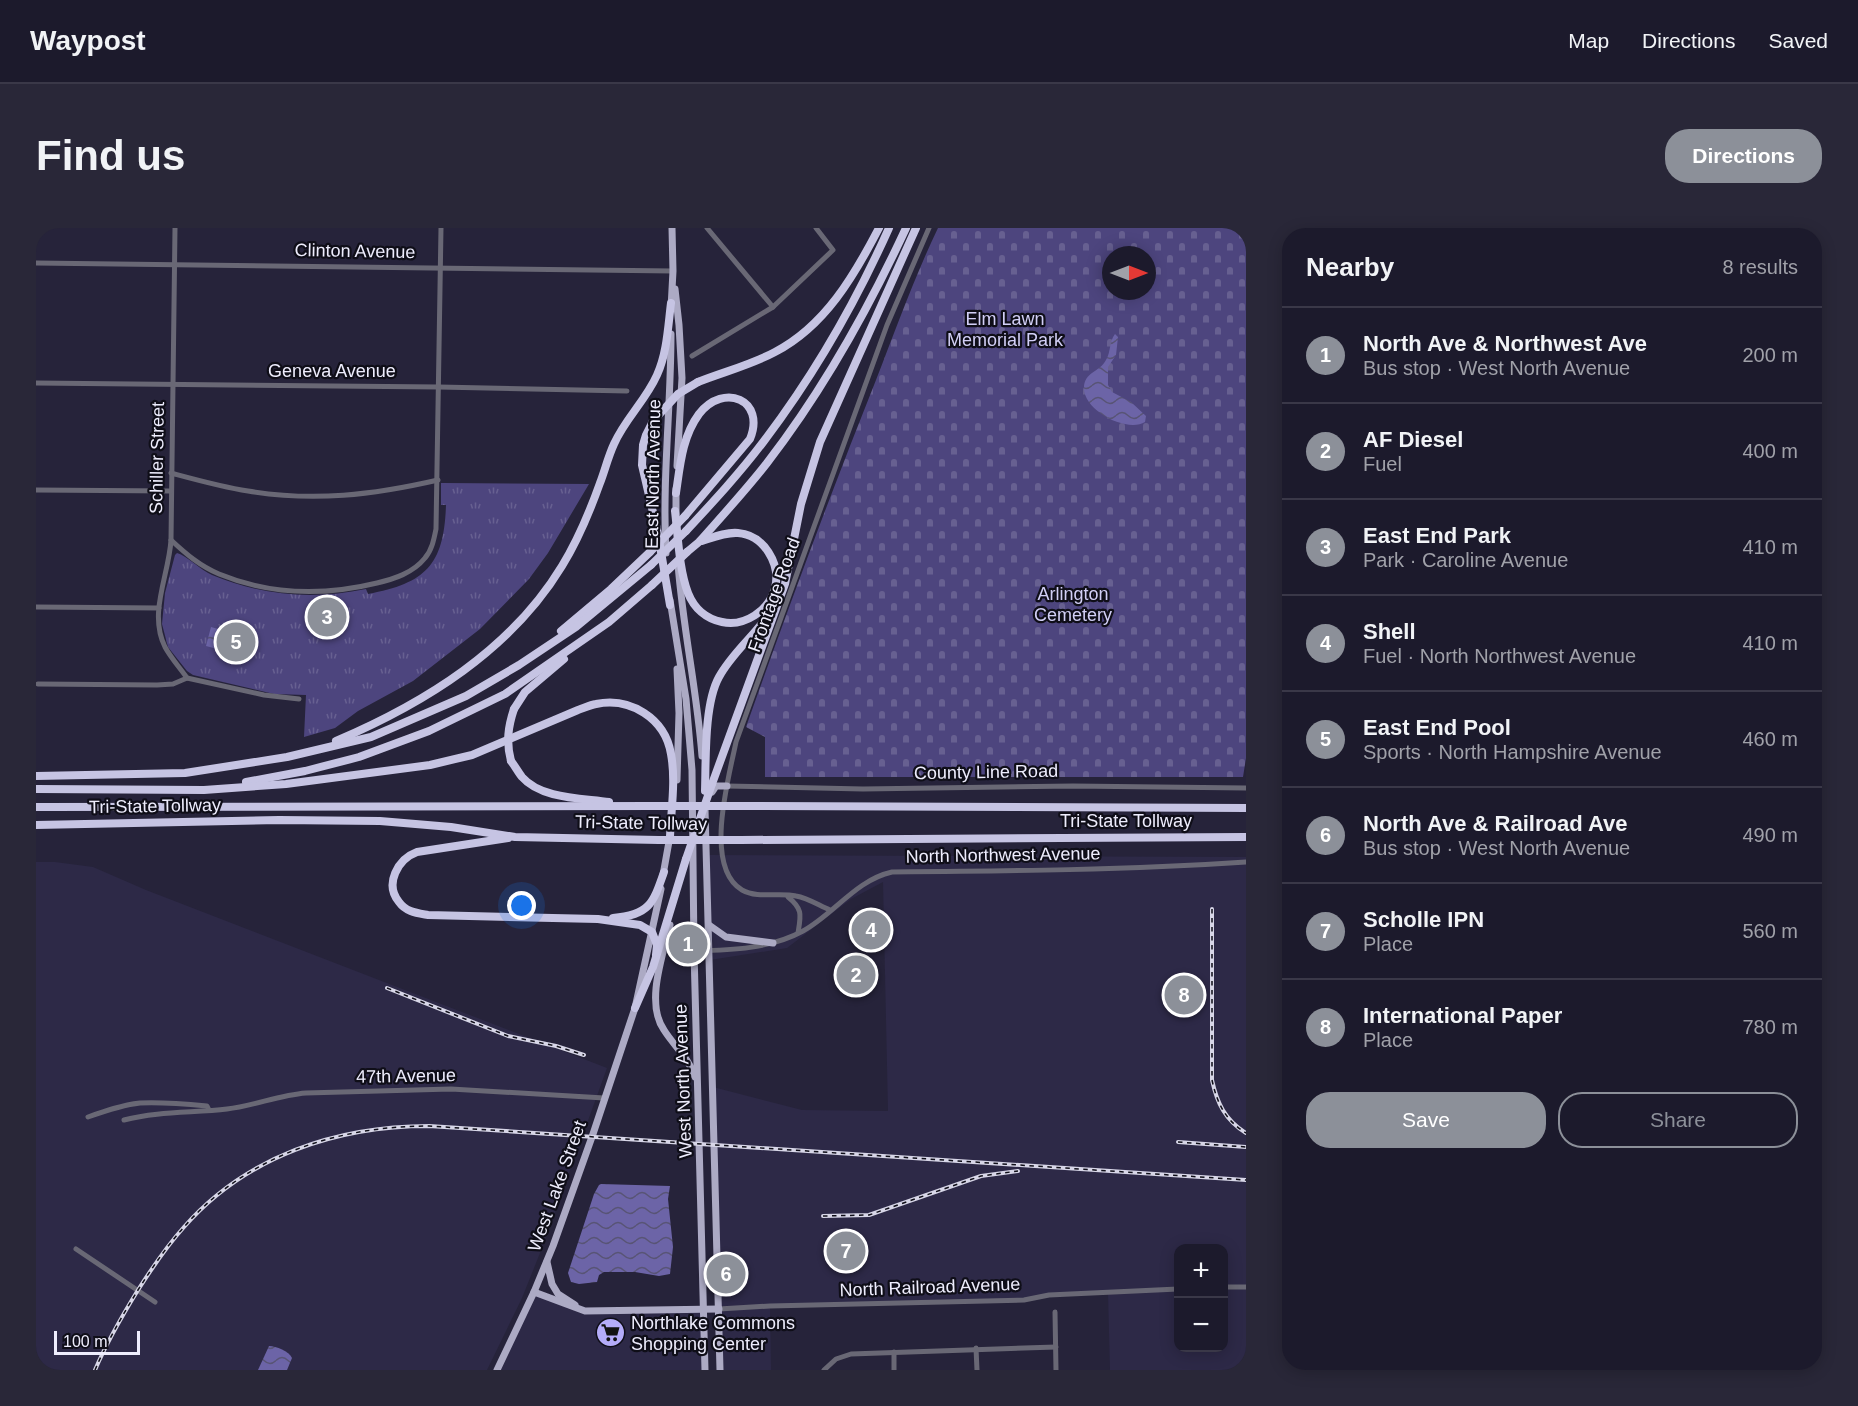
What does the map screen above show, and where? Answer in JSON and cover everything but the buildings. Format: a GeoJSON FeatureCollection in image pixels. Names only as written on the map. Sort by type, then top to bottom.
{"type":"FeatureCollection","features":[{"type":"Feature","properties":{"kind":"highway"},"geometry":{"type":"LineString","coordinates":[[670,605],[658,534],[642,465],[643,445],[653,421],[678,394],[698,382],[768,356],[802,335],[840,294],[879,228]]}},
{"type":"Feature","properties":{"kind":"highway"},"geometry":{"type":"LineString","coordinates":[[36,776],[185,773],[287,757],[371,737],[466,696],[519,665],[576,627],[651,565],[717,498],[763,442],[808,378],[846,316],[889,228]]}},
{"type":"Feature","properties":{"kind":"highway"},"geometry":{"type":"LineString","coordinates":[[633,806],[547,793],[534,788],[523,778],[511,761],[508,750],[508,729],[514,709],[525,692],[652,585],[699,542],[766,464],[814,397],[861,320],[906,228]]}},
{"type":"Feature","properties":{"kind":"highway"},"geometry":{"type":"LineString","coordinates":[[635,1008],[656,955],[709,789],[785,584],[801,504],[820,442],[916,228]]}},
{"type":"Feature","properties":{"kind":"highway"},"geometry":{"type":"LineString","coordinates":[[312,751],[401,711],[436,690],[488,653],[540,599],[563,565],[578,536],[618,436],[658,373],[665,349],[671,303]]}},
{"type":"Feature","properties":{"kind":"highway"},"geometry":{"type":"LineString","coordinates":[[519,665],[610,590],[651,552],[730,464],[750,439],[754,424],[753,417],[743,401],[730,397],[718,398],[699,415],[684,446],[676,493]]}},
{"type":"Feature","properties":{"kind":"highway"},"geometry":{"type":"LineString","coordinates":[[675,511],[685,584],[698,608],[714,620],[732,623],[748,619],[765,607],[775,589],[776,579],[773,561],[763,545],[747,535],[738,533],[720,535],[699,542]]}},
{"type":"Feature","properties":{"kind":"highway"},"geometry":{"type":"LineString","coordinates":[[709,789],[709,717],[714,687],[725,668],[766,620],[785,584]]}},
{"type":"Feature","properties":{"kind":"highway"},"geometry":{"type":"LineString","coordinates":[[204,790],[305,771],[359,757],[429,731],[505,694],[609,622]]}},
{"type":"Feature","properties":{"kind":"highway"},"geometry":{"type":"LineString","coordinates":[[36,789],[204,790],[286,784],[430,765],[472,755],[595,704],[612,703],[628,705],[642,711],[657,724],[668,742],[672,764],[670,837]]}},
{"type":"Feature","properties":{"kind":"highway","name":"Tri-State Tollway"},"geometry":{"type":"LineString","coordinates":[[36,807],[1246,808]]}},
{"type":"Feature","properties":{"kind":"highway","name":"Tri-State Tollway"},"geometry":{"type":"LineString","coordinates":[[36,825],[279,820],[380,821],[451,827],[515,837],[658,840],[1246,837]]}},
{"type":"Feature","properties":{"kind":"highway"},"geometry":{"type":"LineString","coordinates":[[515,837],[409,855],[398,866],[394,874],[393,884],[397,901],[414,913],[428,915],[598,919],[639,925],[652,932],[657,945],[656,955]]}},
{"type":"Feature","properties":{"kind":"highway"},"geometry":{"type":"LineString","coordinates":[[598,919],[632,915],[647,908],[654,899],[664,872]]}},
{"type":"Feature","properties":{"kind":"main road","name":"East North Avenue"},"geometry":{"type":"LineString","coordinates":[[672,228],[670,397],[664,523],[670,605],[688,723],[692,790]]}},
{"type":"Feature","properties":{"kind":"main road","name":"East North Avenue"},"geometry":{"type":"LineString","coordinates":[[673,272],[680,325],[682,378],[675,511],[679,582],[709,789]]}},
{"type":"Feature","properties":{"kind":"main road","name":"West Lake Street"},"geometry":{"type":"LineString","coordinates":[[496,1370],[547,1261],[635,1008],[670,837],[678,750],[677,677],[673,624]]}},
{"type":"Feature","properties":{"kind":"main road"},"geometry":{"type":"LineString","coordinates":[[709,789],[714,786],[727,786]]}},
{"type":"Feature","properties":{"kind":"main road","name":"West North Avenue"},"geometry":{"type":"LineString","coordinates":[[709,789],[709,925],[720,1370]]}},
{"type":"Feature","properties":{"kind":"main road","name":"West North Avenue"},"geometry":{"type":"LineString","coordinates":[[692,790],[705,1370]]}},
{"type":"Feature","properties":{"kind":"main road"},"geometry":{"type":"LineString","coordinates":[[687,859],[660,965],[655,1010],[662,1027],[686,1059],[698,1083]]}},
{"type":"Feature","properties":{"kind":"main road"},"geometry":{"type":"LineString","coordinates":[[709,925],[726,937],[773,943]]}},
{"type":"Feature","properties":{"kind":"main road"},"geometry":{"type":"LineString","coordinates":[[547,1261],[552,1284],[558,1294],[585,1311]]}},
{"type":"Feature","properties":{"kind":"main road"},"geometry":{"type":"LineString","coordinates":[[534,1292],[585,1311],[719,1309]]}},
{"type":"Feature","properties":{"kind":"street","name":"Schiller Street"},"geometry":{"type":"LineString","coordinates":[[175,228],[171,540],[162,586],[159,628],[168,652],[187,678]]}},
{"type":"Feature","properties":{"kind":"street"},"geometry":{"type":"LineString","coordinates":[[171,540],[199,563],[231,579],[278,590],[304,592],[330,591],[382,582],[416,567],[429,552],[433,542],[437,512],[441,228]]}},
{"type":"Feature","properties":{"kind":"street"},"geometry":{"type":"LineString","coordinates":[[707,228],[773,307]]}},
{"type":"Feature","properties":{"kind":"street"},"geometry":{"type":"LineString","coordinates":[[692,356],[773,307],[833,250],[816,228]]}},
{"type":"Feature","properties":{"kind":"street","name":"Frontage Road"},"geometry":{"type":"LineString","coordinates":[[830,910],[797,896],[742,890],[730,880],[723,861],[724,802],[736,742],[887,325],[929,228]]}},
{"type":"Feature","properties":{"kind":"street","name":"Clinton Avenue"},"geometry":{"type":"LineString","coordinates":[[36,263],[673,272]]}},
{"type":"Feature","properties":{"kind":"street","name":"Geneva Avenue"},"geometry":{"type":"LineString","coordinates":[[36,383],[627,391]]}},
{"type":"Feature","properties":{"kind":"street"},"geometry":{"type":"LineString","coordinates":[[171,473],[249,492],[306,497],[390,491],[438,480]]}},
{"type":"Feature","properties":{"kind":"street"},"geometry":{"type":"LineString","coordinates":[[36,490],[171,490]]}},
{"type":"Feature","properties":{"kind":"street"},"geometry":{"type":"LineString","coordinates":[[36,607],[159,608]]}},
{"type":"Feature","properties":{"kind":"street"},"geometry":{"type":"LineString","coordinates":[[38,684],[157,685],[173,684],[187,678],[264,695],[299,699]]}},
{"type":"Feature","properties":{"kind":"street","name":"County Line Road"},"geometry":{"type":"LineString","coordinates":[[727,786],[863,789],[1073,786],[1246,788]]}},
{"type":"Feature","properties":{"kind":"street","name":"North Northwest Avenue"},"geometry":{"type":"LineString","coordinates":[[694,951],[744,949],[773,943],[798,933],[875,878],[892,872],[1090,870],[1246,862]]}},
{"type":"Feature","properties":{"kind":"street"},"geometry":{"type":"LineString","coordinates":[[786,896],[798,905],[801,915],[798,933]]}},
{"type":"Feature","properties":{"kind":"street","name":"47th Avenue"},"geometry":{"type":"LineString","coordinates":[[124,1120],[145,1114],[230,1109],[306,1093],[451,1089],[604,1098]]}},
{"type":"Feature","properties":{"kind":"street"},"geometry":{"type":"LineString","coordinates":[[270,1092],[277,1098]]}},
{"type":"Feature","properties":{"kind":"street","name":"47th Avenue"},"geometry":{"type":"LineString","coordinates":[[88,1117],[140,1103],[207,1106],[209,1110]]}},
{"type":"Feature","properties":{"kind":"street"},"geometry":{"type":"LineString","coordinates":[[76,1249],[155,1302]]}},
{"type":"Feature","properties":{"kind":"street"},"geometry":{"type":"LineString","coordinates":[[1228,1287],[1246,1287]]}},
{"type":"Feature","properties":{"kind":"street","name":"North Railroad Avenue"},"geometry":{"type":"LineString","coordinates":[[719,1309],[1024,1300],[1049,1295],[1174,1289]]}},
{"type":"Feature","properties":{"kind":"street"},"geometry":{"type":"LineString","coordinates":[[1055,1312],[1056,1370]]}},
{"type":"Feature","properties":{"kind":"street"},"geometry":{"type":"LineString","coordinates":[[824,1370],[831,1362],[845,1355],[976,1348],[1056,1347]]}},
{"type":"Feature","properties":{"kind":"street"},"geometry":{"type":"LineString","coordinates":[[976,1348],[977,1370]]}},
{"type":"Feature","properties":{"kind":"street"},"geometry":{"type":"LineString","coordinates":[[894,1352],[894,1370]]}},
{"type":"Feature","properties":{"kind":"shaded area"},"geometry":{"type":"Polygon","coordinates":[[[707,855],[1246,857],[1246,1370],[1110,1370],[1108,1293],[1049,1295],[1024,1300],[770,1306],[771,1370],[720,1370],[713,1087],[802,1110],[888,1111],[883,882],[851,899],[787,948],[710,960],[707,855]]]}},
{"type":"Feature","properties":{"kind":"shaded area"},"geometry":{"type":"Polygon","coordinates":[[[36,862],[93,867],[146,890],[607,1068],[542,1248],[522,1298],[487,1370],[36,1370],[36,862]]]}},
{"type":"Feature","properties":{"kind":"shaded area","name":"Northlake Commons Shopping Center"},"geometry":{"type":"Polygon","coordinates":[[[534,1292],[572,1308],[704,1309],[705,1370],[497,1370],[534,1292]]]}},
{"type":"Feature","properties":{"kind":"green space","name":"Arlington Cemetery"},"geometry":{"type":"Polygon","coordinates":[[[938,228],[1246,228],[1246,758],[1243,777],[765,777],[765,737],[746,727],[825,510],[938,228]]]}},
{"type":"Feature","properties":{"kind":"green space"},"geometry":{"type":"Polygon","coordinates":[[[441,483],[589,484],[548,553],[529,579],[480,629],[413,681],[358,711],[335,728],[304,737],[306,695],[274,694],[193,675],[187,671],[168,647],[162,624],[165,593],[177,553],[212,575],[269,592],[307,595],[366,589],[368,594],[388,589],[418,577],[436,556],[441,542],[446,505],[441,505],[441,483]]]}},
{"type":"Feature","properties":{"kind":"water"},"geometry":{"type":"Polygon","coordinates":[[[1115,334],[1118,337],[1116,355],[1108,367],[1108,385],[1112,392],[1131,402],[1146,416],[1145,422],[1137,425],[1128,425],[1108,418],[1091,405],[1086,397],[1085,383],[1089,375],[1106,360],[1115,334]]]}},
{"type":"Feature","properties":{"kind":"water"},"geometry":{"type":"Polygon","coordinates":[[[211,627],[225,631],[222,645],[224,645],[228,632],[245,636],[247,640],[244,653],[240,655],[206,646],[211,627]]]}},
{"type":"Feature","properties":{"kind":"water"},"geometry":{"type":"Polygon","coordinates":[[[601,1184],[670,1186],[668,1199],[673,1247],[670,1274],[659,1276],[635,1272],[604,1272],[599,1275],[597,1282],[579,1284],[571,1282],[568,1273],[594,1194],[601,1184]]]}},
{"type":"Feature","properties":{"kind":"water"},"geometry":{"type":"Polygon","coordinates":[[[269,1346],[282,1349],[290,1355],[292,1358],[287,1370],[258,1370],[269,1346]]]}},
{"type":"Feature","properties":{"kind":"railway"},"geometry":{"type":"LineString","coordinates":[[1212,909],[1212,1080],[1216,1096],[1227,1117],[1246,1133]]}},
{"type":"Feature","properties":{"kind":"railway"},"geometry":{"type":"LineString","coordinates":[[387,988],[508,1036],[556,1046],[584,1055]]}},
{"type":"Feature","properties":{"kind":"railway"},"geometry":{"type":"LineString","coordinates":[[95,1370],[121,1319],[154,1266],[177,1235],[209,1202],[236,1181],[295,1150],[327,1139],[361,1132],[395,1127],[429,1126],[1246,1180]]}},
{"type":"Feature","properties":{"kind":"railway"},"geometry":{"type":"LineString","coordinates":[[1178,1142],[1246,1147]]}},
{"type":"Feature","properties":{"kind":"railway"},"geometry":{"type":"LineString","coordinates":[[823,1216],[869,1215],[981,1176],[1018,1171]]}},
{"type":"Feature","properties":{"kind":"place","name":"East End Park"},"geometry":{"type":"Point","coordinates":[327,617]}},
{"type":"Feature","properties":{"kind":"place","name":"East End Pool"},"geometry":{"type":"Point","coordinates":[236,642]}},
{"type":"Feature","properties":{"kind":"place","name":"Shell"},"geometry":{"type":"Point","coordinates":[871,930]}},
{"type":"Feature","properties":{"kind":"place","name":"North Ave & Northwest Ave"},"geometry":{"type":"Point","coordinates":[688,944]}},
{"type":"Feature","properties":{"kind":"place","name":"AF Diesel"},"geometry":{"type":"Point","coordinates":[856,975]}},
{"type":"Feature","properties":{"kind":"place","name":"International Paper"},"geometry":{"type":"Point","coordinates":[1184,995]}},
{"type":"Feature","properties":{"kind":"place","name":"Scholle IPN"},"geometry":{"type":"Point","coordinates":[846,1251]}},
{"type":"Feature","properties":{"kind":"place","name":"North Ave & Railroad Ave"},"geometry":{"type":"Point","coordinates":[726,1274]}},
{"type":"Feature","properties":{"kind":"place","name":"Northlake Commons Shopping Center"},"geometry":{"type":"Point","coordinates":[610,1333]}},
{"type":"Feature","properties":{"kind":"park label","name":"Elm Lawn Memorial Park"},"geometry":{"type":"Point","coordinates":[1005,329]}}]}
